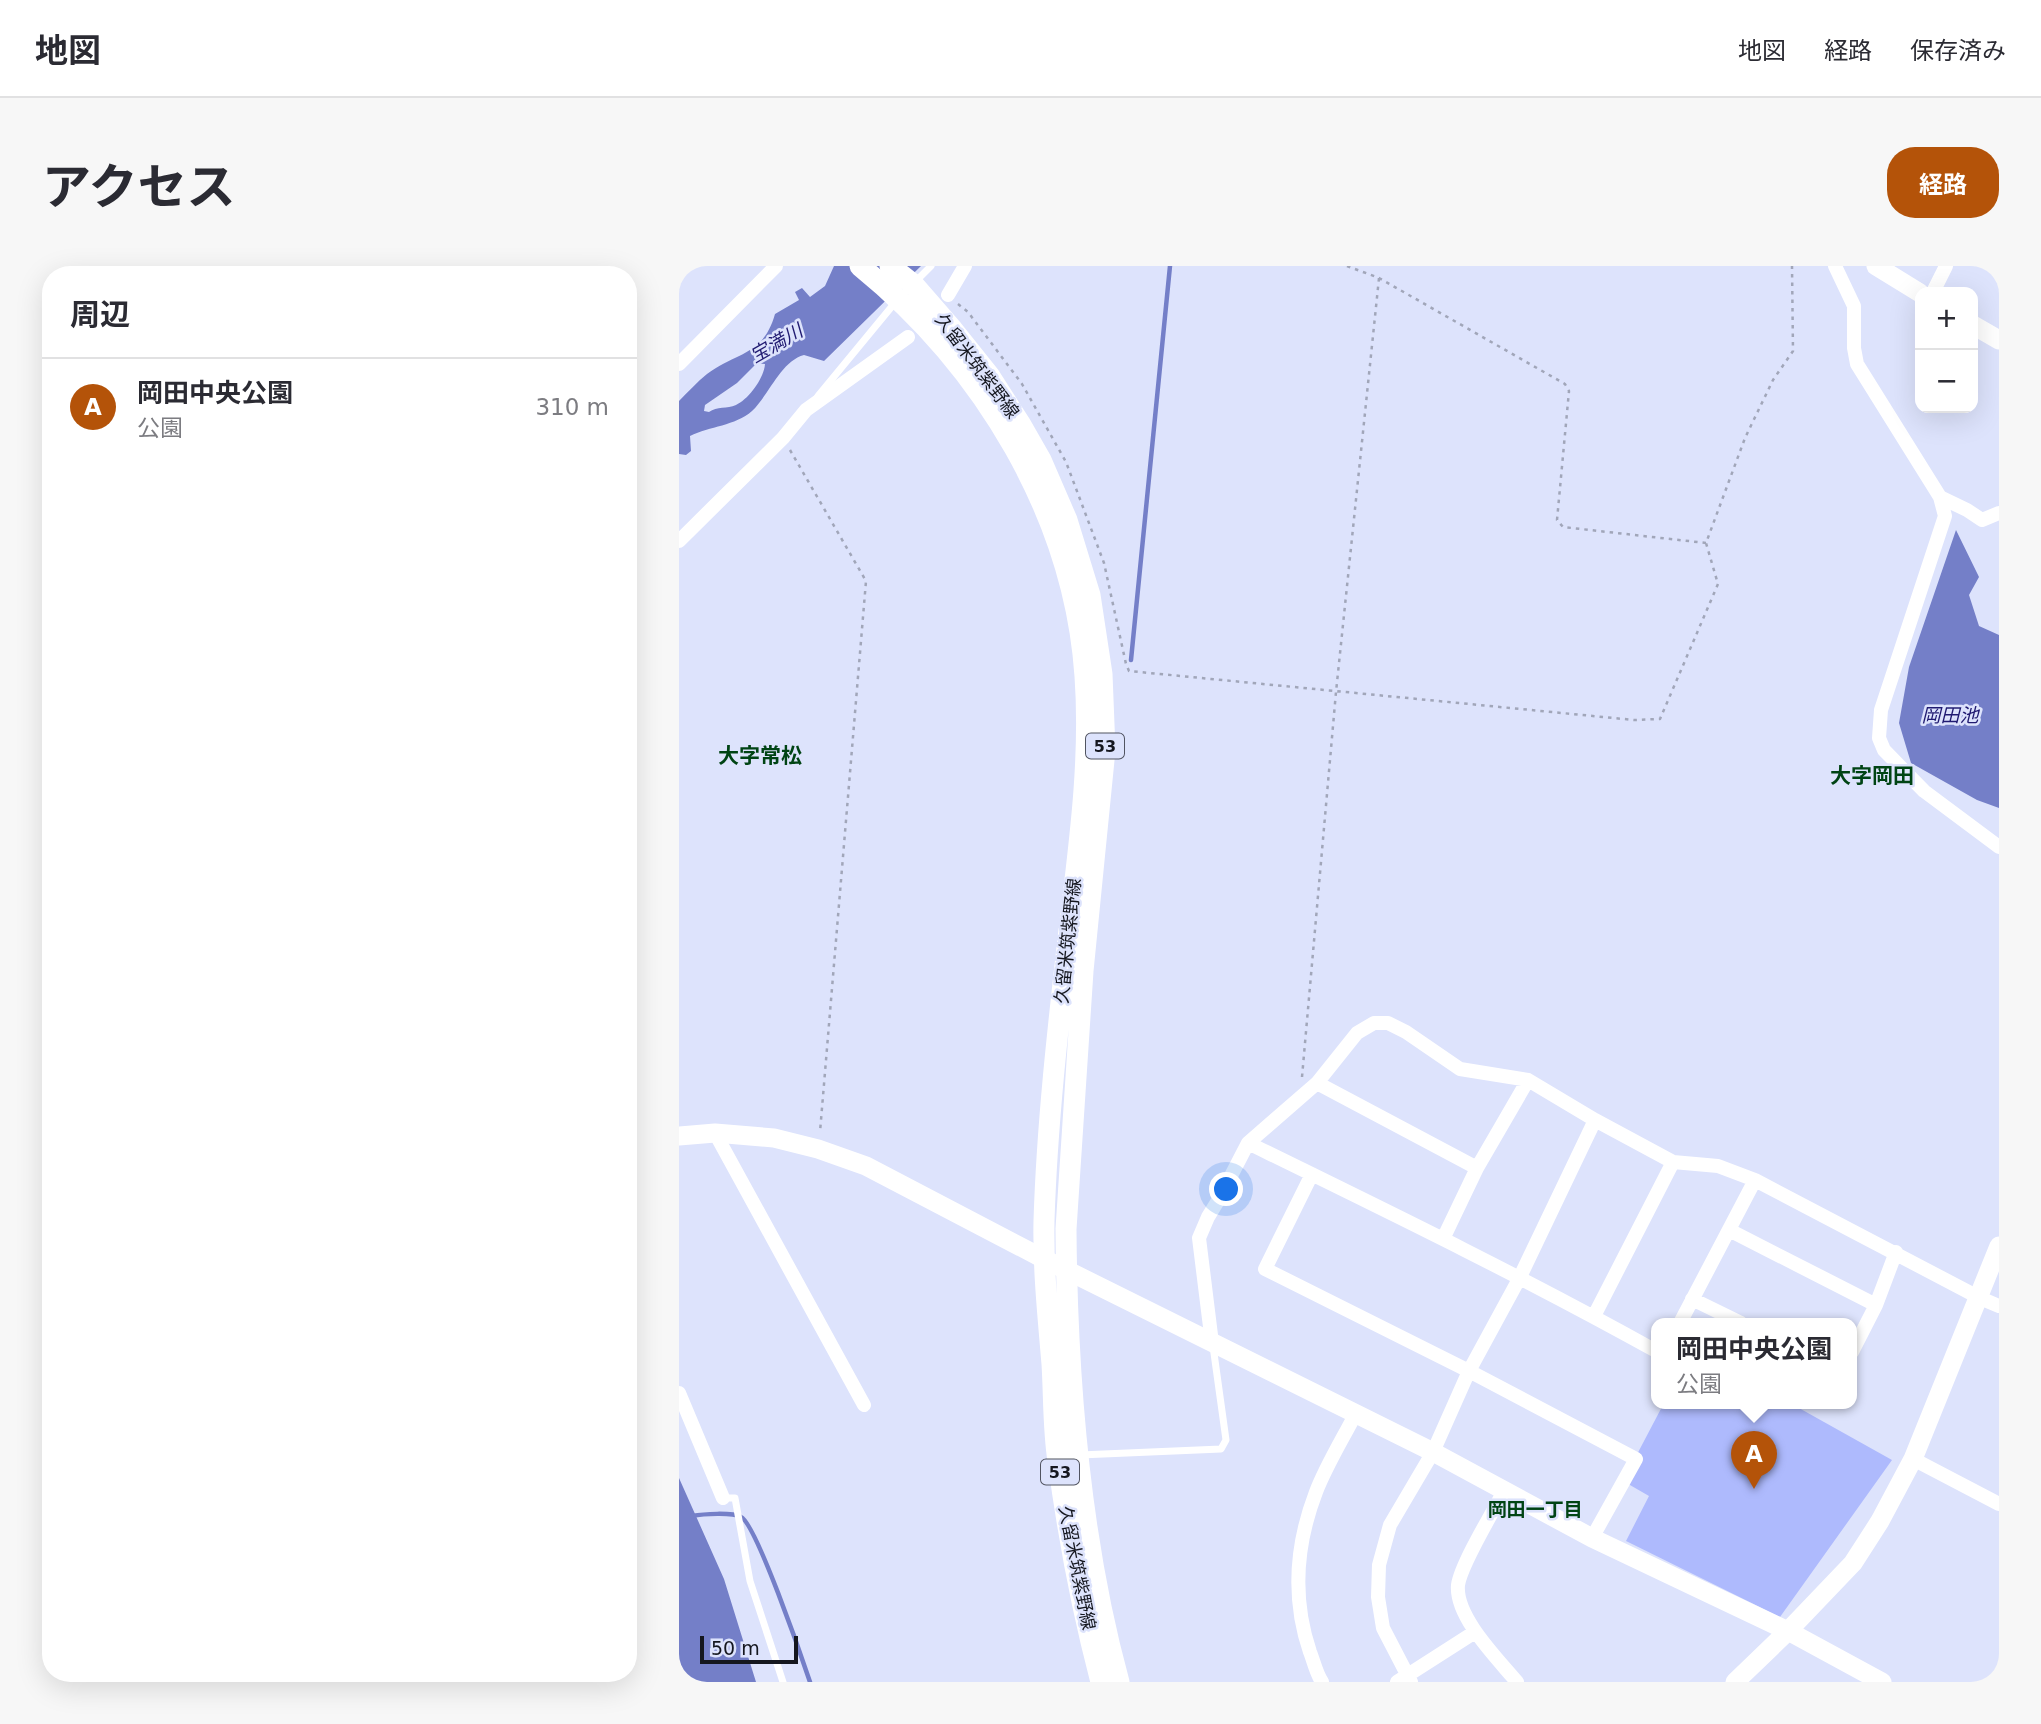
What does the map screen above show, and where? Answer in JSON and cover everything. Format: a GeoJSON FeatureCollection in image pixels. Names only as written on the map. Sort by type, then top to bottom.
{"type":"FeatureCollection","features":[{"type":"Feature","properties":{"kind":"main road","name":"久留米筑紫野線"},"geometry":{"type":"LineString","coordinates":[[860,266],[899,283],[989,375],[1041,460],[1067,520],[1090,595],[1102,674],[1105,750],[1082,984],[1066,1229],[1066,1270],[1079,1455],[1092,1553],[1119,1682]]}},
{"type":"Feature","properties":{"kind":"main road","name":"久留米筑紫野線"},"geometry":{"type":"LineString","coordinates":[[899,283],[973,383],[1025,466],[1051,525],[1072,597],[1085,674],[1085,766],[1078,855],[1052,1084],[1044,1259],[1057,1459],[1101,1682]]}},
{"type":"Feature","properties":{"kind":"street"},"geometry":{"type":"LineString","coordinates":[[679,363],[776,266]]}},
{"type":"Feature","properties":{"kind":"street"},"geometry":{"type":"LineString","coordinates":[[948,295],[965,266]]}},
{"type":"Feature","properties":{"kind":"street"},"geometry":{"type":"LineString","coordinates":[[1835,266],[1854,306],[1854,348],[1857,365],[1940,497],[1945,516],[1881,710],[1879,738],[1884,750],[1924,791],[1999,847]]}},
{"type":"Feature","properties":{"kind":"street"},"geometry":{"type":"LineString","coordinates":[[1876,266],[1915,290]]}},
{"type":"Feature","properties":{"kind":"street"},"geometry":{"type":"LineString","coordinates":[[1936,287],[1946,266]]}},
{"type":"Feature","properties":{"kind":"street"},"geometry":{"type":"LineString","coordinates":[[1978,327],[1999,340]]}},
{"type":"Feature","properties":{"kind":"street"},"geometry":{"type":"LineString","coordinates":[[679,541],[783,438],[806,410],[908,337]]}},
{"type":"Feature","properties":{"kind":"street"},"geometry":{"type":"LineString","coordinates":[[1940,497],[1982,520],[1999,513]]}},
{"type":"Feature","properties":{"kind":"street"},"geometry":{"type":"LineString","coordinates":[[1212,1343],[1199,1238],[1208,1217],[1248,1143],[1317,1083],[1357,1033],[1374,1023],[1388,1023],[1406,1032],[1460,1069],[1528,1080],[1595,1120],[1673,1161],[1719,1166],[1755,1180],[1999,1306]]}},
{"type":"Feature","properties":{"kind":"street"},"geometry":{"type":"LineString","coordinates":[[1443,1239],[1477,1168],[1528,1080]]}},
{"type":"Feature","properties":{"kind":"street"},"geometry":{"type":"LineString","coordinates":[[1317,1083],[1477,1168]]}},
{"type":"Feature","properties":{"kind":"street"},"geometry":{"type":"LineString","coordinates":[[1475,1632],[1405,1680],[1383,1628],[1378,1597],[1379,1565],[1390,1525],[1433,1452],[1469,1371],[1518,1279],[1595,1120]]}},
{"type":"Feature","properties":{"kind":"street"},"geometry":{"type":"LineString","coordinates":[[715,1133],[864,1405]]}},
{"type":"Feature","properties":{"kind":"street"},"geometry":{"type":"LineString","coordinates":[[679,1136],[715,1133],[774,1138],[818,1149],[866,1166],[911,1192],[1433,1452],[1592,1538],[1788,1632],[1881,1682]]}},
{"type":"Feature","properties":{"kind":"street"},"geometry":{"type":"LineString","coordinates":[[1248,1143],[1443,1239],[1651,1348]]}},
{"type":"Feature","properties":{"kind":"street"},"geometry":{"type":"LineString","coordinates":[[1594,1316],[1673,1161]]}},
{"type":"Feature","properties":{"kind":"street"},"geometry":{"type":"LineString","coordinates":[[1312,1174],[1265,1269],[1469,1371],[1636,1459],[1592,1538]]}},
{"type":"Feature","properties":{"kind":"street"},"geometry":{"type":"LineString","coordinates":[[1682,1318],[1755,1180]]}},
{"type":"Feature","properties":{"kind":"street"},"geometry":{"type":"LineString","coordinates":[[1729,1230],[1876,1305]]}},
{"type":"Feature","properties":{"kind":"street"},"geometry":{"type":"LineString","coordinates":[[1735,1682],[1788,1632],[1853,1563],[1880,1521],[1913,1460],[1999,1246]]}},
{"type":"Feature","properties":{"kind":"street"},"geometry":{"type":"LineString","coordinates":[[1857,1342],[1876,1305],[1896,1252]]}},
{"type":"Feature","properties":{"kind":"street"},"geometry":{"type":"LineString","coordinates":[[1692,1299],[1731,1318]]}},
{"type":"Feature","properties":{"kind":"street"},"geometry":{"type":"LineString","coordinates":[[679,1394],[723,1499]]}},
{"type":"Feature","properties":{"kind":"street"},"geometry":{"type":"LineString","coordinates":[[1322,1682],[1302,1622],[1297,1573],[1304,1533],[1316,1492],[1355,1415]]}},
{"type":"Feature","properties":{"kind":"street"},"geometry":{"type":"LineString","coordinates":[[1913,1460],[1999,1504]]}},
{"type":"Feature","properties":{"kind":"street"},"geometry":{"type":"LineString","coordinates":[[1504,1491],[1469,1557],[1458,1585],[1461,1605],[1475,1632],[1517,1682]]}},
{"type":"Feature","properties":{"kind":"lane"},"geometry":{"type":"LineString","coordinates":[[806,410],[899,283],[931,266]]}},
{"type":"Feature","properties":{"kind":"lane"},"geometry":{"type":"LineString","coordinates":[[1079,1455],[1220,1449],[1226,1440],[1212,1343]]}},
{"type":"Feature","properties":{"kind":"lane"},"geometry":{"type":"LineString","coordinates":[[723,1499],[735,1498],[750,1581],[783,1682]]}},
{"type":"Feature","properties":{"kind":"path"},"geometry":{"type":"LineString","coordinates":[[1347,266],[1379,278],[1565,384],[1569,391],[1557,520],[1563,527],[1706,543]]}},
{"type":"Feature","properties":{"kind":"path"},"geometry":{"type":"LineString","coordinates":[[948,295],[968,312],[1022,384],[1066,462],[1104,562],[1129,671],[1634,720],[1660,719],[1718,584],[1706,543],[1745,438],[1773,380],[1793,351],[1792,266]]}},
{"type":"Feature","properties":{"kind":"path"},"geometry":{"type":"LineString","coordinates":[[1301,1097],[1304,1034],[1336,692],[1379,278]]}},
{"type":"Feature","properties":{"kind":"path"},"geometry":{"type":"LineString","coordinates":[[783,438],[866,581],[818,1149]]}},
{"type":"Feature","properties":{"kind":"shaded area"},"geometry":{"type":"Polygon","coordinates":[[[1661,1409],[1801,1409],[1892,1460],[1780,1617],[1626,1541],[1649,1496],[1623,1481],[1661,1409]]]}},
{"type":"Feature","properties":{"kind":"water","name":"宝満川"},"geometry":{"type":"Polygon","coordinates":[[[834,266],[921,266],[824,361],[804,355],[796,358],[782,371],[752,411],[738,420],[690,436],[691,451],[686,455],[679,454],[679,401],[707,374],[748,351],[764,338],[775,314],[799,300],[795,292],[802,288],[810,297],[825,286],[834,266]],[[757,363],[737,383],[705,405],[704,411],[709,412],[741,402],[759,382],[765,364],[757,363]]]}},
{"type":"Feature","properties":{"kind":"water","name":"岡田池"},"geometry":{"type":"Polygon","coordinates":[[[1956,530],[1979,577],[1969,595],[1979,626],[1999,635],[1999,808],[1977,800],[1911,763],[1899,723],[1909,667],[1956,530]]]}},
{"type":"Feature","properties":{"kind":"water"},"geometry":{"type":"Polygon","coordinates":[[[679,1478],[724,1579],[756,1682],[679,1682],[679,1478]]]}},
{"type":"Feature","properties":{"kind":"waterway"},"geometry":{"type":"LineString","coordinates":[[1131,660],[1170,266]]}},
{"type":"Feature","properties":{"kind":"waterway"},"geometry":{"type":"LineString","coordinates":[[692,1516],[731,1514],[741,1517],[748,1525],[778,1593],[810,1682]]}},
{"type":"Feature","properties":{"kind":"place","name":"岡田中央公園"},"geometry":{"type":"Point","coordinates":[1754,1489]}},
{"type":"Feature","properties":{"kind":"district","name":"大字常松"},"geometry":{"type":"Point","coordinates":[760,756]}},
{"type":"Feature","properties":{"kind":"district","name":"大字岡田"},"geometry":{"type":"Point","coordinates":[1872,776]}},
{"type":"Feature","properties":{"kind":"district","name":"岡田一丁目"},"geometry":{"type":"Point","coordinates":[1535,1509]}}]}
